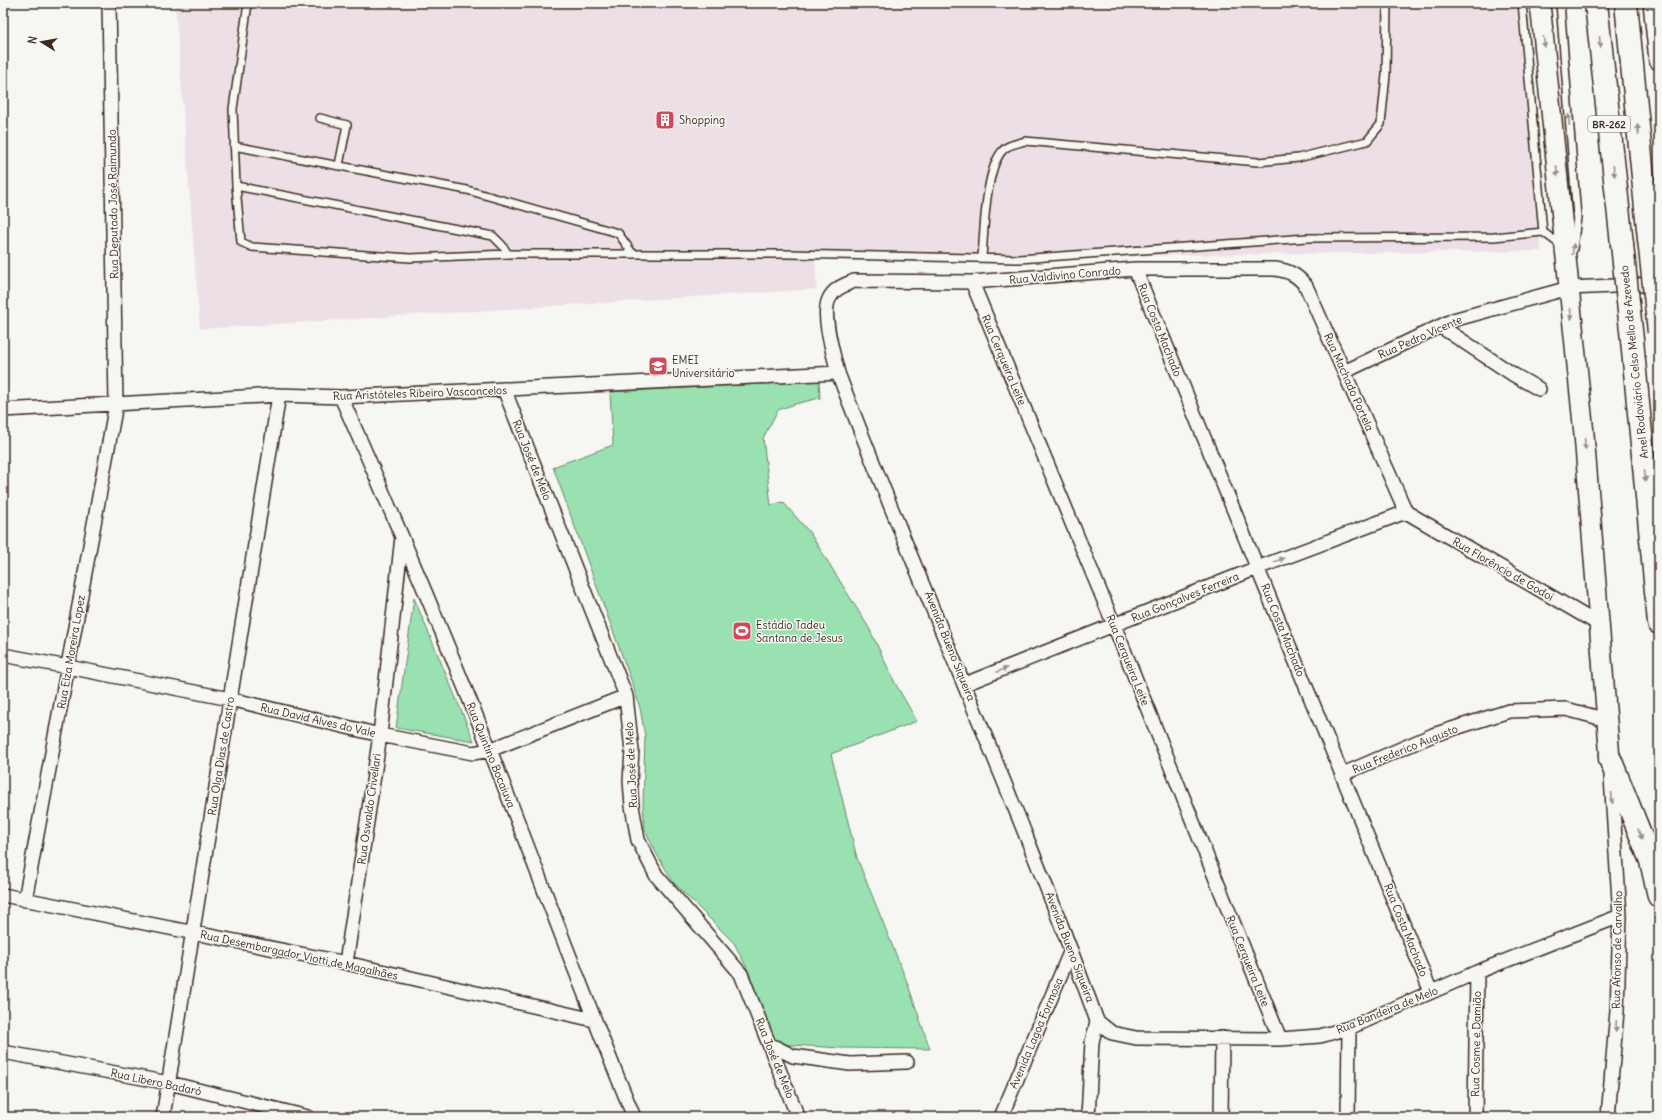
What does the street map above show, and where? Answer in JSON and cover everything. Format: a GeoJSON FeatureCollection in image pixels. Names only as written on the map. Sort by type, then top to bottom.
{"type":"FeatureCollection","features":[{"type":"Feature","properties":{"kind":"highway","name":"Anel Rodoviário Celso Mello de Azevedo"},"geometry":{"type":"LineString","coordinates":[[1596,3],[1632,340],[1659,623]]}},
{"type":"Feature","properties":{"kind":"highway","name":"BR-262"},"geometry":{"type":"LineString","coordinates":[[1626,3],[1659,332]]}},
{"type":"Feature","properties":{"kind":"highway"},"geometry":{"type":"LineString","coordinates":[[1610,759],[1651,861],[1659,896]]}},
{"type":"Feature","properties":{"kind":"main road"},"geometry":{"type":"LineString","coordinates":[[1540,3],[1584,434],[1610,759]]}},
{"type":"Feature","properties":{"kind":"main road"},"geometry":{"type":"LineString","coordinates":[[1653,3],[1659,60]]}},
{"type":"Feature","properties":{"kind":"street","name":"Rua Deputado José Raimundo"},"geometry":{"type":"LineString","coordinates":[[109,3],[116,404]]}},
{"type":"Feature","properties":{"kind":"street","name":"Rua Valdivino Conrado"},"geometry":{"type":"LineString","coordinates":[[854,281],[972,282],[1135,269],[1275,269]]}},
{"type":"Feature","properties":{"kind":"street","name":"Rua Costa Machado"},"geometry":{"type":"LineString","coordinates":[[1135,269],[1431,992]]}},
{"type":"Feature","properties":{"kind":"street","name":"Rua Machado Portela"},"geometry":{"type":"LineString","coordinates":[[1275,269],[1287,270],[1297,276],[1306,286],[1406,512]]}},
{"type":"Feature","properties":{"kind":"street","name":"Avenida Bueno Siqueira"},"geometry":{"type":"LineString","coordinates":[[854,281],[840,286],[829,299],[827,316],[838,373],[966,684],[1072,950],[1097,1021]]}},
{"type":"Feature","properties":{"kind":"street","name":"Rua Cerqueira Leite"},"geometry":{"type":"LineString","coordinates":[[972,282],[1114,625],[1280,1039]]}},
{"type":"Feature","properties":{"kind":"street","name":"Rua Pedro Vicente"},"geometry":{"type":"LineString","coordinates":[[1344,372],[1453,320],[1568,288],[1659,284]]}},
{"type":"Feature","properties":{"kind":"street"},"geometry":{"type":"LineString","coordinates":[[1440,326],[1514,375],[1539,388]]}},
{"type":"Feature","properties":{"kind":"street","name":"Rua Aristóteles Ribeiro Vasconcelos"},"geometry":{"type":"LineString","coordinates":[[3,410],[279,395],[341,397],[838,373]]}},
{"type":"Feature","properties":{"kind":"street","name":"Rua José de Melo"},"geometry":{"type":"LineString","coordinates":[[504,389],[626,696],[632,751],[630,782],[632,806],[638,840],[656,875],[741,974],[798,1117]]}},
{"type":"Feature","properties":{"kind":"street","name":"Rua Olga Dias de Castro"},"geometry":{"type":"LineString","coordinates":[[163,1117],[279,395]]}},
{"type":"Feature","properties":{"kind":"street","name":"Rua Quintino Bocaiuva"},"geometry":{"type":"LineString","coordinates":[[341,397],[402,535],[490,750],[594,1020],[634,1117]]}},
{"type":"Feature","properties":{"kind":"street","name":"Rua Elza Moreira Lopez"},"geometry":{"type":"LineString","coordinates":[[25,900],[116,404]]}},
{"type":"Feature","properties":{"kind":"street","name":"Rua Gonçalves Ferreira"},"geometry":{"type":"LineString","coordinates":[[966,684],[1258,568],[1406,512]]}},
{"type":"Feature","properties":{"kind":"street","name":"Rua Florêncio de Godoi"},"geometry":{"type":"LineString","coordinates":[[1406,512],[1600,625]]}},
{"type":"Feature","properties":{"kind":"street","name":"Rua Oswaldo Crivellari"},"geometry":{"type":"LineString","coordinates":[[346,963],[380,734],[402,535]]}},
{"type":"Feature","properties":{"kind":"street","name":"Rua David Alves do Vale"},"geometry":{"type":"LineString","coordinates":[[3,656],[68,666],[230,699],[380,734],[473,753],[490,750],[626,696]]}},
{"type":"Feature","properties":{"kind":"street","name":"Rua Frederico Augusto"},"geometry":{"type":"LineString","coordinates":[[1343,774],[1433,735],[1510,711],[1566,709],[1607,720]]}},
{"type":"Feature","properties":{"kind":"street","name":"Rua Afonso de Carvalho"},"geometry":{"type":"LineString","coordinates":[[1608,1117],[1617,1011],[1620,916],[1610,759]]}},
{"type":"Feature","properties":{"kind":"street","name":"Rua Desembargador Viotti de Magalhães"},"geometry":{"type":"LineString","coordinates":[[3,895],[346,963],[594,1020]]}},
{"type":"Feature","properties":{"kind":"street","name":"Rua Bandeira de Melo"},"geometry":{"type":"LineString","coordinates":[[1097,1021],[1112,1033],[1136,1038],[1280,1039],[1320,1036],[1349,1028],[1477,972],[1620,916]]}},
{"type":"Feature","properties":{"kind":"street","name":"Avenida Lagoa Formosa"},"geometry":{"type":"LineString","coordinates":[[1001,1117],[1072,950]]}},
{"type":"Feature","properties":{"kind":"street","name":"Rua Cosme e Damião"},"geometry":{"type":"LineString","coordinates":[[1475,1117],[1477,972]]}},
{"type":"Feature","properties":{"kind":"street"},"geometry":{"type":"LineString","coordinates":[[1088,1117],[1092,1042],[1097,1021]]}},
{"type":"Feature","properties":{"kind":"street"},"geometry":{"type":"LineString","coordinates":[[1348,1117],[1349,1028]]}},
{"type":"Feature","properties":{"kind":"street"},"geometry":{"type":"LineString","coordinates":[[1221,1117],[1222,1038]]}},
{"type":"Feature","properties":{"kind":"street"},"geometry":{"type":"LineString","coordinates":[[769,1044],[793,1056],[850,1064],[906,1062]]}},
{"type":"Feature","properties":{"kind":"street","name":"Rua Líbero Badaró"},"geometry":{"type":"LineString","coordinates":[[3,1052],[169,1083],[308,1117]]}},
{"type":"Feature","properties":{"kind":"lane"},"geometry":{"type":"LineString","coordinates":[[248,3],[232,109],[236,186],[241,242],[252,248],[410,258],[508,254],[789,254],[1019,259],[1307,238],[1494,237],[1543,232],[1565,248]]}},
{"type":"Feature","properties":{"kind":"lane"},"geometry":{"type":"LineString","coordinates":[[982,258],[986,204],[994,163],[1006,147],[1025,141],[1258,162],[1298,158],[1366,141],[1381,124],[1386,74],[1387,3]]}},
{"type":"Feature","properties":{"kind":"lane"},"geometry":{"type":"LineString","coordinates":[[1522,3],[1543,232]]}},
{"type":"Feature","properties":{"kind":"lane"},"geometry":{"type":"LineString","coordinates":[[1560,3],[1577,217],[1568,288]]}},
{"type":"Feature","properties":{"kind":"lane"},"geometry":{"type":"LineString","coordinates":[[320,118],[347,124],[340,165]]}},
{"type":"Feature","properties":{"kind":"lane"},"geometry":{"type":"LineString","coordinates":[[234,146],[467,190],[618,233],[633,254]]}},
{"type":"Feature","properties":{"kind":"lane"},"geometry":{"type":"LineString","coordinates":[[236,186],[492,236],[502,244],[508,254]]}},
{"type":"Feature","properties":{"kind":"shaded area"},"geometry":{"type":"Polygon","coordinates":[[[175,3],[1516,3],[1541,251],[815,259],[817,289],[200,329],[175,3]]]}},
{"type":"Feature","properties":{"kind":"green space"},"geometry":{"type":"Polygon","coordinates":[[[819,381],[820,398],[778,410],[763,438],[771,505],[783,502],[810,533],[869,628],[895,683],[917,721],[831,754],[857,858],[907,982],[930,1049],[841,1048],[776,1044],[746,966],[734,943],[674,883],[656,853],[645,830],[643,806],[645,736],[640,708],[553,467],[613,445],[610,392],[819,381]]]}},
{"type":"Feature","properties":{"kind":"green space"},"geometry":{"type":"Polygon","coordinates":[[[414,598],[474,741],[396,728],[414,598]]]}},
{"type":"Feature","properties":{"kind":"place","name":"Shopping"},"geometry":{"type":"Point","coordinates":[665,120]}},
{"type":"Feature","properties":{"kind":"place","name":"EMEI Universitário"},"geometry":{"type":"Point","coordinates":[658,366]}},
{"type":"Feature","properties":{"kind":"place","name":"Estádio Tadeu Santana de Jesus"},"geometry":{"type":"Point","coordinates":[742,631]}}]}
